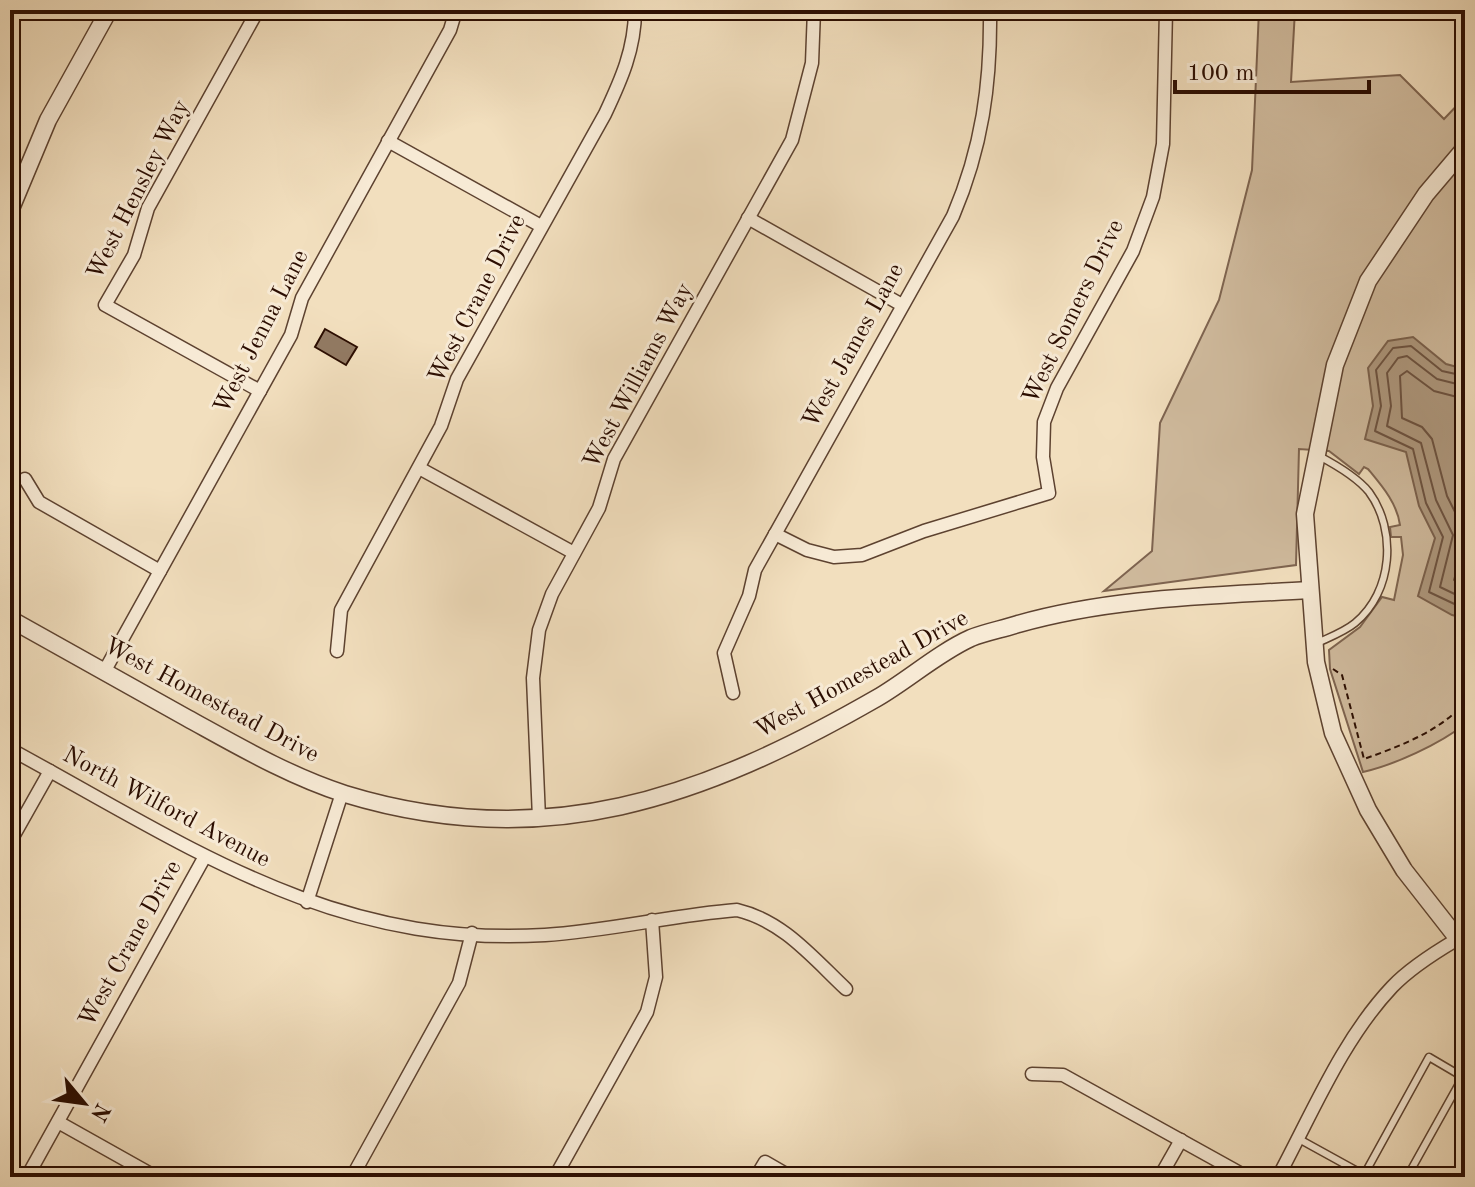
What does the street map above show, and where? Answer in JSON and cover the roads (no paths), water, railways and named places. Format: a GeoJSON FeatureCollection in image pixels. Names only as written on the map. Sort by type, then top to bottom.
{"type":"FeatureCollection","features":[{"type":"Feature","properties":{"kind":"street"},"geometry":{"type":"LineString","coordinates":[[10,211],[48,120],[109,10]]}},
{"type":"Feature","properties":{"kind":"street","name":"West Hensley Way"},"geometry":{"type":"LineString","coordinates":[[258,10],[148,208],[134,255],[105,305],[260,391]]}},
{"type":"Feature","properties":{"kind":"street","name":"West Jenna Lane"},"geometry":{"type":"LineString","coordinates":[[104,672],[291,335],[302,298],[450,30],[456,10]]}},
{"type":"Feature","properties":{"kind":"street","name":"West Crane Drive"},"geometry":{"type":"LineString","coordinates":[[337,651],[341,610],[441,426],[457,379],[605,114],[626,69],[635,31],[635,10]]}},
{"type":"Feature","properties":{"kind":"street","name":"West Williams Way"},"geometry":{"type":"LineString","coordinates":[[539,818],[533,678],[539,630],[574,553],[599,508],[614,459],[792,140],[804,104],[812,63],[814,10]]}},
{"type":"Feature","properties":{"kind":"street","name":"West James Lane"},"geometry":{"type":"LineString","coordinates":[[733,693],[724,653],[749,596],[755,570],[953,216],[971,174],[982,130],[990,68],[990,10]]}},
{"type":"Feature","properties":{"kind":"street","name":"West Somers Drive"},"geometry":{"type":"LineString","coordinates":[[775,534],[807,550],[834,557],[862,555],[924,531],[1049,493],[1043,457],[1044,422],[1057,388],[1133,251],[1153,197],[1163,144],[1166,10]]}},
{"type":"Feature","properties":{"kind":"street"},"geometry":{"type":"LineString","coordinates":[[388,141],[541,226]]}},
{"type":"Feature","properties":{"kind":"street"},"geometry":{"type":"LineString","coordinates":[[1278,1177],[1356,1035],[1392,987],[1429,956],[1461,944],[1404,870],[1368,810],[1333,733],[1315,644],[1305,514],[1335,365],[1368,281],[1426,194],[1465,148]]}},
{"type":"Feature","properties":{"kind":"street"},"geometry":{"type":"LineString","coordinates":[[748,218],[902,305]]}},
{"type":"Feature","properties":{"kind":"street"},"geometry":{"type":"LineString","coordinates":[[419,468],[574,553]]}},
{"type":"Feature","properties":{"kind":"street"},"geometry":{"type":"LineString","coordinates":[[25,479],[39,502],[160,571]]}},
{"type":"Feature","properties":{"kind":"street","name":"West Homestead Drive"},"geometry":{"type":"LineString","coordinates":[[10,619],[279,767],[342,793],[457,819],[539,818],[640,804],[692,789],[774,753],[878,697],[971,638],[1061,612],[1144,600],[1309,590]]}},
{"type":"Feature","properties":{"kind":"street","name":"North Wilford Avenue"},"geometry":{"type":"LineString","coordinates":[[10,749],[204,858],[307,902],[397,925],[472,933],[543,935],[737,910],[762,916],[790,935],[846,989]]}},
{"type":"Feature","properties":{"kind":"street"},"geometry":{"type":"LineString","coordinates":[[10,842],[50,771]]}},
{"type":"Feature","properties":{"kind":"street"},"geometry":{"type":"LineString","coordinates":[[307,902],[342,793]]}},
{"type":"Feature","properties":{"kind":"street","name":"West Crane Drive"},"geometry":{"type":"LineString","coordinates":[[27,1177],[204,858]]}},
{"type":"Feature","properties":{"kind":"street"},"geometry":{"type":"LineString","coordinates":[[555,1177],[647,1012],[656,977],[652,920]]}},
{"type":"Feature","properties":{"kind":"street"},"geometry":{"type":"LineString","coordinates":[[352,1177],[459,983],[472,933]]}},
{"type":"Feature","properties":{"kind":"street"},"geometry":{"type":"LineString","coordinates":[[1032,1074],[1063,1075],[1247,1177]]}},
{"type":"Feature","properties":{"kind":"street"},"geometry":{"type":"LineString","coordinates":[[58,1122],[156,1177]]}},
{"type":"Feature","properties":{"kind":"street"},"geometry":{"type":"LineString","coordinates":[[1160,1177],[1181,1140]]}},
{"type":"Feature","properties":{"kind":"street"},"geometry":{"type":"LineString","coordinates":[[756,1177],[765,1162],[791,1177]]}},
{"type":"Feature","properties":{"kind":"lane"},"geometry":{"type":"LineString","coordinates":[[1315,644],[1357,622],[1376,596],[1385,574],[1389,550],[1381,515],[1368,491],[1340,468],[1316,455]]}},
{"type":"Feature","properties":{"kind":"lane"},"geometry":{"type":"LineString","coordinates":[[1299,1139],[1366,1176],[1429,1057],[1464,1075],[1407,1177]]}},
{"type":"Feature","properties":{"kind":"water"},"geometry":{"type":"Polygon","coordinates":[[[1413,337],[1446,364],[1465,369],[1465,618],[1452,615],[1418,596],[1435,538],[1419,506],[1406,452],[1365,439],[1373,406],[1368,368],[1388,341],[1413,337]]]}}]}
